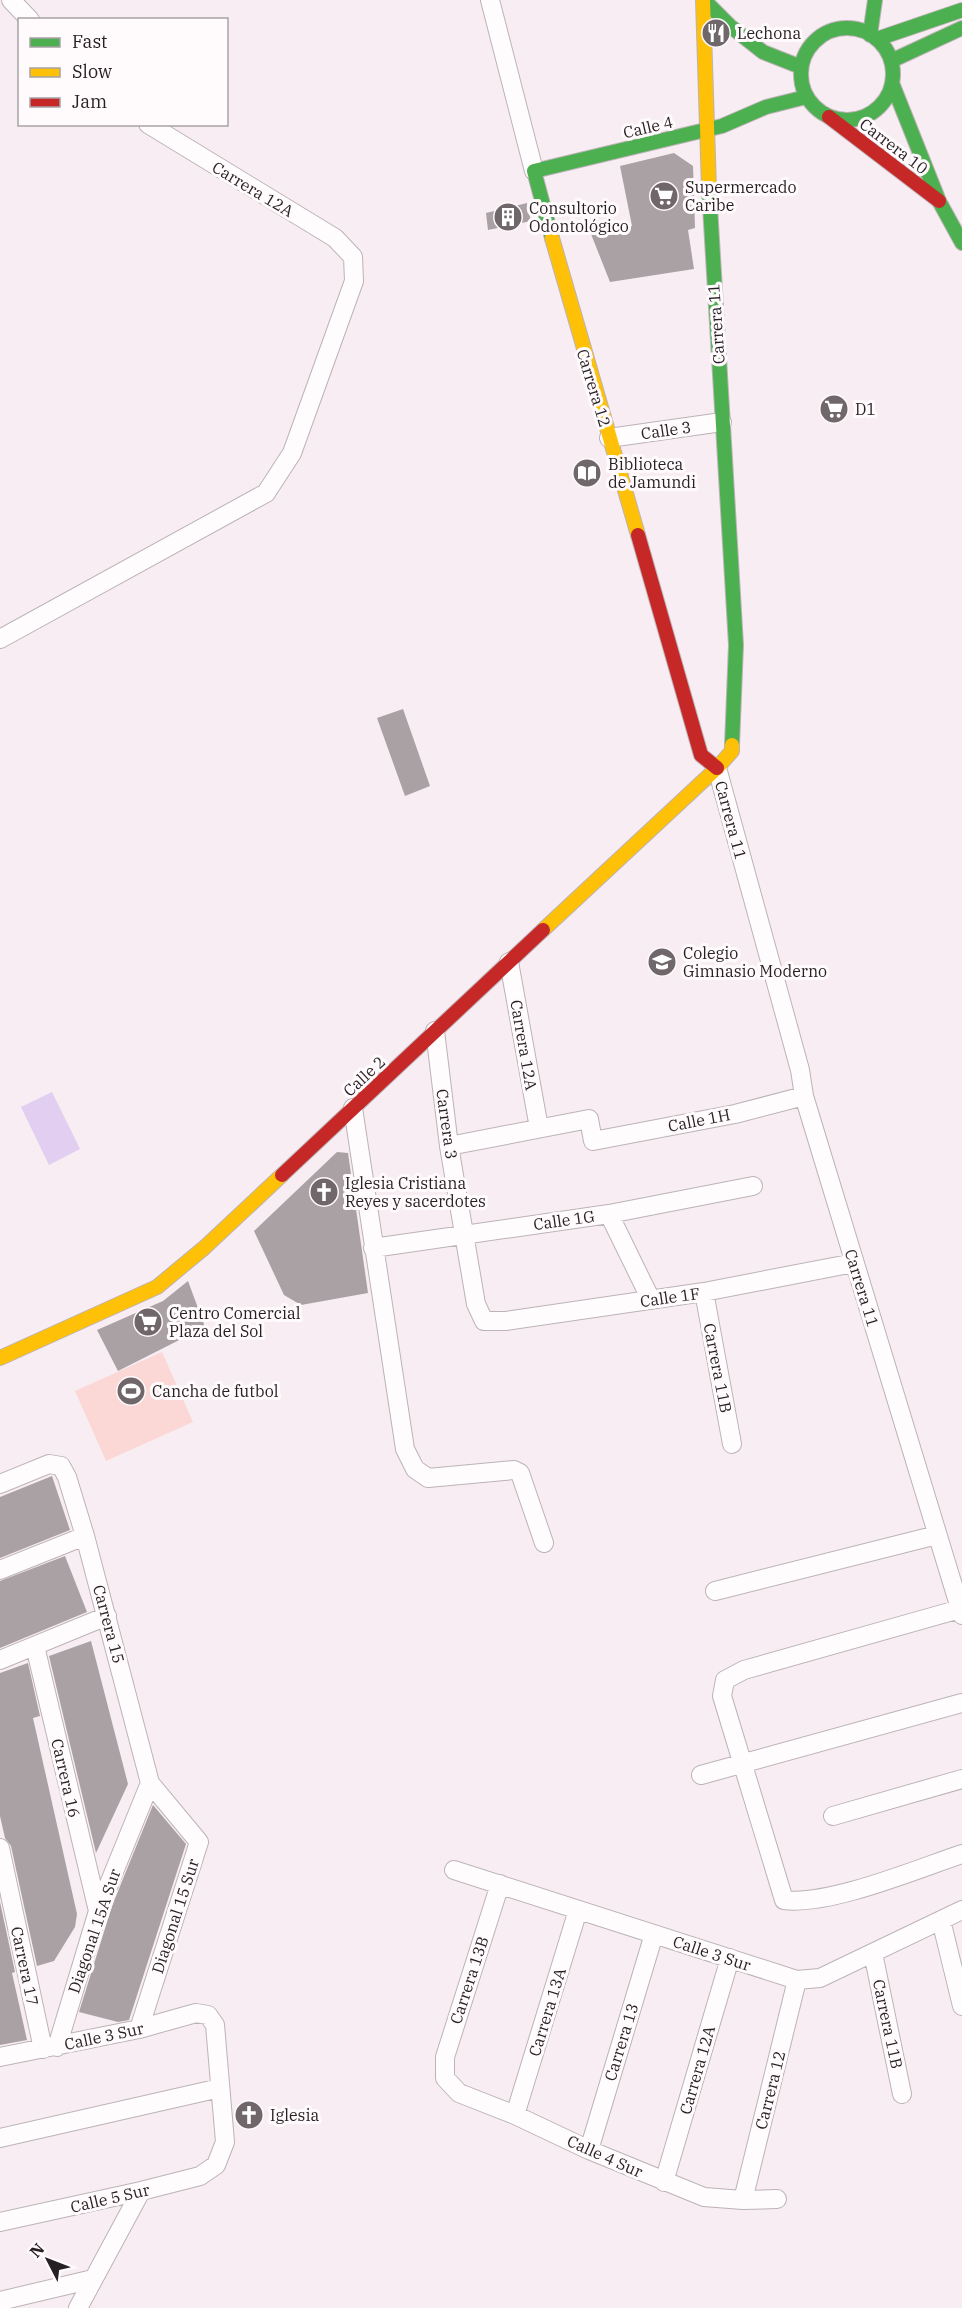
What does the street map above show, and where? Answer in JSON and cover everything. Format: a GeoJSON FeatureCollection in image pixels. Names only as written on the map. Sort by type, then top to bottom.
{"type":"FeatureCollection","features":[{"type":"Feature","properties":{"kind":"main road"},"geometry":{"type":"LineString","coordinates":[[703,0],[730,26],[763,52],[801,67]]}},
{"type":"Feature","properties":{"kind":"main road","name":"Carrera 11"},"geometry":{"type":"LineString","coordinates":[[703,0],[710,237],[736,645],[732,751],[717,768]]}},
{"type":"Feature","properties":{"kind":"main road"},"geometry":{"type":"LineString","coordinates":[[873,37],[875,0]]}},
{"type":"Feature","properties":{"kind":"main road"},"geometry":{"type":"LineString","coordinates":[[873,37],[962,10]]}},
{"type":"Feature","properties":{"kind":"main road"},"geometry":{"type":"LineString","coordinates":[[891,61],[962,28]]}},
{"type":"Feature","properties":{"kind":"main road"},"geometry":{"type":"LineString","coordinates":[[841,29],[856,29],[873,37],[885,49],[891,61],[892,83],[886,98],[875,110],[861,118],[845,120],[829,117],[816,109],[806,97],[801,82],[801,67],[810,47],[827,33],[841,29]]}},
{"type":"Feature","properties":{"kind":"main road","name":"Calle 4"},"geometry":{"type":"LineString","coordinates":[[766,107],[801,82]]}},
{"type":"Feature","properties":{"kind":"main road","name":"Carrera 10"},"geometry":{"type":"LineString","coordinates":[[892,83],[939,201],[962,243]]}},
{"type":"Feature","properties":{"kind":"main road","name":"Calle 4"},"geometry":{"type":"LineString","coordinates":[[534,171],[722,126],[766,107],[806,97]]}},
{"type":"Feature","properties":{"kind":"main road","name":"Carrera 10"},"geometry":{"type":"LineString","coordinates":[[829,117],[939,201]]}},
{"type":"Feature","properties":{"kind":"main road","name":"Carrera 12"},"geometry":{"type":"LineString","coordinates":[[534,171],[586,363],[650,569],[701,755],[717,768]]}},
{"type":"Feature","properties":{"kind":"main road","name":"Calle 2"},"geometry":{"type":"LineString","coordinates":[[0,1358],[157,1287],[204,1248],[717,768]]}},
{"type":"Feature","properties":{"kind":"street"},"geometry":{"type":"LineString","coordinates":[[11,0],[28,18]]}},
{"type":"Feature","properties":{"kind":"street","name":"Carrera 12"},"geometry":{"type":"LineString","coordinates":[[490,0],[534,171]]}},
{"type":"Feature","properties":{"kind":"street","name":"Carrera 12A"},"geometry":{"type":"LineString","coordinates":[[0,639],[266,493],[292,453],[354,281],[353,257],[335,238],[151,126]]}},
{"type":"Feature","properties":{"kind":"street","name":"Calle 3"},"geometry":{"type":"LineString","coordinates":[[609,438],[722,422]]}},
{"type":"Feature","properties":{"kind":"street","name":"Carrera 11"},"geometry":{"type":"LineString","coordinates":[[717,768],[800,1070],[804,1095],[961,1612]]}},
{"type":"Feature","properties":{"kind":"street","name":"Carrera 12A"},"geometry":{"type":"LineString","coordinates":[[510,962],[539,1128]]}},
{"type":"Feature","properties":{"kind":"street","name":"Carrera 3"},"geometry":{"type":"LineString","coordinates":[[435,1031],[449,1146],[476,1304],[484,1321]]}},
{"type":"Feature","properties":{"kind":"street","name":"Calle 1H"},"geometry":{"type":"LineString","coordinates":[[539,1128],[589,1119],[594,1141],[735,1114],[804,1095]]}},
{"type":"Feature","properties":{"kind":"street"},"geometry":{"type":"LineString","coordinates":[[353,1108],[405,1449],[415,1468],[428,1478],[514,1470],[520,1473],[544,1543]]}},
{"type":"Feature","properties":{"kind":"street"},"geometry":{"type":"LineString","coordinates":[[449,1146],[539,1128]]}},
{"type":"Feature","properties":{"kind":"street","name":"Calle 1G"},"geometry":{"type":"LineString","coordinates":[[374,1248],[609,1214],[753,1186]]}},
{"type":"Feature","properties":{"kind":"street"},"geometry":{"type":"LineString","coordinates":[[609,1214],[651,1300]]}},
{"type":"Feature","properties":{"kind":"street","name":"Calle 1F"},"geometry":{"type":"LineString","coordinates":[[484,1321],[506,1321],[704,1292],[854,1263]]}},
{"type":"Feature","properties":{"kind":"street","name":"Carrera 11B"},"geometry":{"type":"LineString","coordinates":[[704,1292],[732,1444]]}},
{"type":"Feature","properties":{"kind":"street","name":"Carrera 15"},"geometry":{"type":"LineString","coordinates":[[0,1484],[49,1464],[61,1466],[67,1478],[108,1616],[150,1783]]}},
{"type":"Feature","properties":{"kind":"street"},"geometry":{"type":"LineString","coordinates":[[716,1591],[937,1535]]}},
{"type":"Feature","properties":{"kind":"street"},"geometry":{"type":"LineString","coordinates":[[0,1570],[85,1536]]}},
{"type":"Feature","properties":{"kind":"street"},"geometry":{"type":"LineString","coordinates":[[961,1612],[744,1670],[725,1680],[722,1696],[784,1900],[796,1902],[841,1894],[962,1854]]}},
{"type":"Feature","properties":{"kind":"street"},"geometry":{"type":"LineString","coordinates":[[0,1660],[108,1616]]}},
{"type":"Feature","properties":{"kind":"street","name":"Carrera 16"},"geometry":{"type":"LineString","coordinates":[[35,1646],[98,1911]]}},
{"type":"Feature","properties":{"kind":"street"},"geometry":{"type":"LineString","coordinates":[[700,1775],[962,1703]]}},
{"type":"Feature","properties":{"kind":"street"},"geometry":{"type":"LineString","coordinates":[[833,1816],[962,1779]]}},
{"type":"Feature","properties":{"kind":"street","name":"Diagonal 15A Sur"},"geometry":{"type":"LineString","coordinates":[[50,2048],[98,1911],[150,1783]]}},
{"type":"Feature","properties":{"kind":"street","name":"Diagonal 15 Sur"},"geometry":{"type":"LineString","coordinates":[[139,2029],[199,1842],[150,1783]]}},
{"type":"Feature","properties":{"kind":"street","name":"Carrera 17"},"geometry":{"type":"LineString","coordinates":[[0,1848],[50,2048]]}},
{"type":"Feature","properties":{"kind":"street","name":"Calle 3 Sur"},"geometry":{"type":"LineString","coordinates":[[454,1870],[797,1980],[820,1978],[962,1910]]}},
{"type":"Feature","properties":{"kind":"street","name":"Carrera 13B"},"geometry":{"type":"LineString","coordinates":[[444,2078],[445,2057],[500,1884]]}},
{"type":"Feature","properties":{"kind":"street","name":"Carrera 13A"},"geometry":{"type":"LineString","coordinates":[[515,2115],[578,1910]]}},
{"type":"Feature","properties":{"kind":"street"},"geometry":{"type":"LineString","coordinates":[[941,1920],[962,2006]]}},
{"type":"Feature","properties":{"kind":"street","name":"Carrera 13"},"geometry":{"type":"LineString","coordinates":[[589,2150],[654,1934]]}},
{"type":"Feature","properties":{"kind":"street","name":"Carrera 11B"},"geometry":{"type":"LineString","coordinates":[[873,1953],[902,2094]]}},
{"type":"Feature","properties":{"kind":"street","name":"Carrera 12A"},"geometry":{"type":"LineString","coordinates":[[664,2182],[730,1958]]}},
{"type":"Feature","properties":{"kind":"street","name":"Carrera 12"},"geometry":{"type":"LineString","coordinates":[[743,2200],[797,1980]]}},
{"type":"Feature","properties":{"kind":"street","name":"Calle 3 Sur"},"geometry":{"type":"LineString","coordinates":[[0,2056],[139,2029],[195,2013],[208,2015],[215,2025],[220,2088]]}},
{"type":"Feature","properties":{"kind":"street","name":"Calle 4 Sur"},"geometry":{"type":"LineString","coordinates":[[444,2078],[459,2093],[515,2115],[664,2182],[704,2197],[743,2200],[777,2199]]}},
{"type":"Feature","properties":{"kind":"street"},"geometry":{"type":"LineString","coordinates":[[0,2138],[220,2088]]}},
{"type":"Feature","properties":{"kind":"street","name":"Calle 5 Sur"},"geometry":{"type":"LineString","coordinates":[[0,2222],[200,2176],[216,2165],[225,2142],[220,2088]]}},
{"type":"Feature","properties":{"kind":"street"},"geometry":{"type":"LineString","coordinates":[[78,2308],[141,2191]]}},
{"type":"Feature","properties":{"kind":"street"},"geometry":{"type":"LineString","coordinates":[[0,2301],[93,2279]]}},
{"type":"Feature","properties":{"kind":"shaded area"},"geometry":{"type":"Polygon","coordinates":[[[52,1092],[80,1149],[49,1165],[21,1107],[52,1092]]]}},
{"type":"Feature","properties":{"kind":"shaded area"},"geometry":{"type":"Polygon","coordinates":[[[162,1352],[193,1422],[106,1461],[75,1391],[162,1352]]]}},
{"type":"Feature","properties":{"kind":"building","name":"Supermercado Caribe"},"geometry":{"type":"Polygon","coordinates":[[[674,153],[693,166],[695,228],[688,230],[694,269],[610,282],[591,234],[632,226],[620,166],[674,153]]]}},
{"type":"Feature","properties":{"kind":"building","name":"Consultorio Odontológico"},"geometry":{"type":"Polygon","coordinates":[[[527,203],[531,221],[488,230],[486,213],[527,203]]]}},
{"type":"Feature","properties":{"kind":"building"},"geometry":{"type":"Polygon","coordinates":[[[403,709],[430,786],[405,796],[377,718],[403,709]]]}},
{"type":"Feature","properties":{"kind":"building","name":"Iglesia Cristiana Reyes y sacerdotes"},"geometry":{"type":"Polygon","coordinates":[[[337,1152],[348,1153],[368,1293],[301,1305],[284,1295],[254,1231],[337,1152]]]}},
{"type":"Feature","properties":{"kind":"building","name":"Centro Comercial Plaza del Sol"},"geometry":{"type":"Polygon","coordinates":[[[188,1281],[205,1327],[118,1371],[97,1330],[163,1301],[188,1281]]]}},
{"type":"Feature","properties":{"kind":"building"},"geometry":{"type":"Polygon","coordinates":[[[52,1476],[70,1530],[0,1558],[0,1497],[52,1476]]]}},
{"type":"Feature","properties":{"kind":"building"},"geometry":{"type":"Polygon","coordinates":[[[65,1556],[87,1612],[0,1648],[0,1581],[65,1556]]]}},
{"type":"Feature","properties":{"kind":"building"},"geometry":{"type":"Polygon","coordinates":[[[91,1641],[128,1784],[96,1853],[49,1656],[91,1641]]]}},
{"type":"Feature","properties":{"kind":"building"},"geometry":{"type":"Polygon","coordinates":[[[28,1663],[40,1716],[33,1718],[77,1914],[75,1927],[54,1961],[37,1966],[11,1846],[5,1838],[0,1816],[0,1673],[28,1663]]]}},
{"type":"Feature","properties":{"kind":"building"},"geometry":{"type":"Polygon","coordinates":[[[153,1805],[186,1844],[129,2020],[118,2022],[79,2012],[112,1906],[153,1805]]]}},
{"type":"Feature","properties":{"kind":"building"},"geometry":{"type":"Polygon","coordinates":[[[0,1902],[15,1972],[12,1973],[27,2040],[0,2045],[0,1902]]]}},
{"type":"Feature","properties":{"kind":"traffic: fast"},"geometry":{"type":"LineString","coordinates":[[704,0],[730,26],[763,52],[801,67]]}},
{"type":"Feature","properties":{"kind":"traffic: fast"},"geometry":{"type":"LineString","coordinates":[[870,35],[875,0]]}},
{"type":"Feature","properties":{"kind":"traffic: fast"},"geometry":{"type":"LineString","coordinates":[[877,39],[962,10]]}},
{"type":"Feature","properties":{"kind":"traffic: fast"},"geometry":{"type":"LineString","coordinates":[[847,28],[864,32],[879,42],[889,57],[893,74],[889,91],[879,106],[864,116],[847,120],[830,116],[815,106],[805,91],[801,74],[805,57],[815,42],[830,32],[847,28]]}},
{"type":"Feature","properties":{"kind":"traffic: fast"},"geometry":{"type":"LineString","coordinates":[[891,61],[962,28]]}},
{"type":"Feature","properties":{"kind":"traffic: fast"},"geometry":{"type":"LineString","coordinates":[[892,83],[939,201],[962,243]]}},
{"type":"Feature","properties":{"kind":"traffic: fast"},"geometry":{"type":"LineString","coordinates":[[552,238],[534,171],[722,126],[766,107],[806,97]]}},
{"type":"Feature","properties":{"kind":"traffic: fast"},"geometry":{"type":"LineString","coordinates":[[709,189],[736,645],[732,745]]}},
{"type":"Feature","properties":{"kind":"traffic: slow"},"geometry":{"type":"LineString","coordinates":[[703,0],[709,189]]}},
{"type":"Feature","properties":{"kind":"traffic: slow"},"geometry":{"type":"LineString","coordinates":[[552,238],[638,535]]}},
{"type":"Feature","properties":{"kind":"traffic: slow"},"geometry":{"type":"LineString","coordinates":[[543,930],[717,768],[732,751],[732,745]]}},
{"type":"Feature","properties":{"kind":"traffic: slow"},"geometry":{"type":"LineString","coordinates":[[0,1358],[157,1287],[204,1248],[282,1175]]}},
{"type":"Feature","properties":{"kind":"traffic: jam"},"geometry":{"type":"LineString","coordinates":[[829,117],[939,201]]}},
{"type":"Feature","properties":{"kind":"traffic: jam"},"geometry":{"type":"LineString","coordinates":[[638,535],[701,755],[717,768]]}},
{"type":"Feature","properties":{"kind":"traffic: jam"},"geometry":{"type":"LineString","coordinates":[[282,1175],[543,930]]}},
{"type":"Feature","properties":{"kind":"place","name":"Lechona"},"geometry":{"type":"Point","coordinates":[716,33]}},
{"type":"Feature","properties":{"kind":"place","name":"Supermercado Caribe"},"geometry":{"type":"Point","coordinates":[664,196]}},
{"type":"Feature","properties":{"kind":"place","name":"Consultorio Odontológico"},"geometry":{"type":"Point","coordinates":[508,217]}},
{"type":"Feature","properties":{"kind":"place","name":"D1"},"geometry":{"type":"Point","coordinates":[834,409]}},
{"type":"Feature","properties":{"kind":"place","name":"Biblioteca de Jamundi"},"geometry":{"type":"Point","coordinates":[587,473]}},
{"type":"Feature","properties":{"kind":"place","name":"Colegio Gimnasio Moderno"},"geometry":{"type":"Point","coordinates":[662,962]}},
{"type":"Feature","properties":{"kind":"place","name":"Iglesia Cristiana Reyes y sacerdotes"},"geometry":{"type":"Point","coordinates":[324,1192]}},
{"type":"Feature","properties":{"kind":"place","name":"Centro Comercial Plaza del Sol"},"geometry":{"type":"Point","coordinates":[148,1322]}},
{"type":"Feature","properties":{"kind":"place","name":"Cancha de futbol"},"geometry":{"type":"Point","coordinates":[131,1391]}},
{"type":"Feature","properties":{"kind":"place","name":"Iglesia"},"geometry":{"type":"Point","coordinates":[249,2115]}}]}
